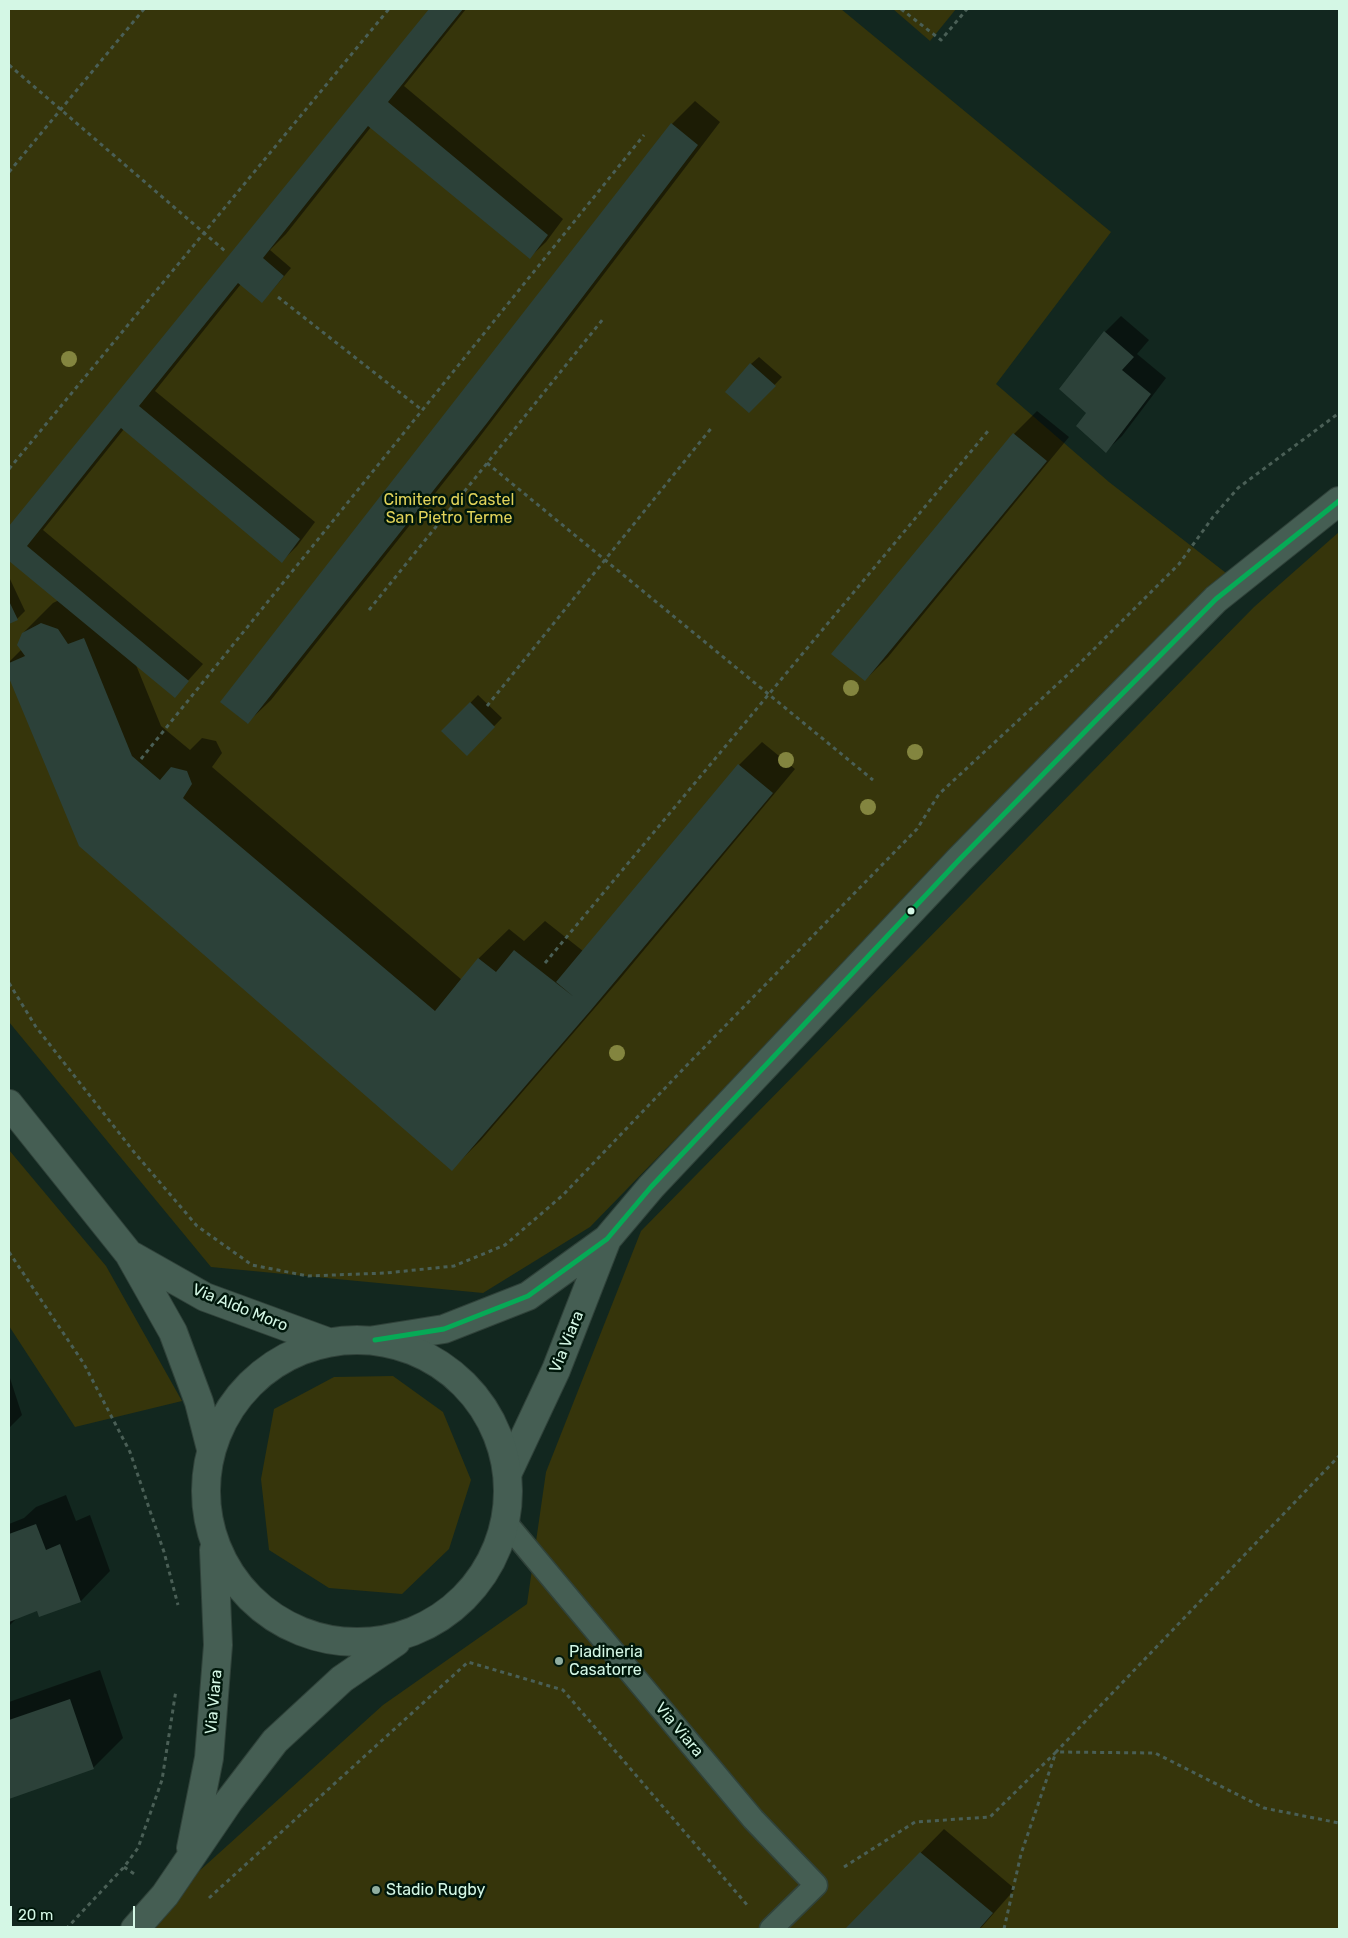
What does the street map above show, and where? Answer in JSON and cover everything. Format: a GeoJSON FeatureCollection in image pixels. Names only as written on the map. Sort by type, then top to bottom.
{"type":"FeatureCollection","features":[{"type":"Feature","properties":{"kind":"main road","name":"Via Viara"},"geometry":{"type":"LineString","coordinates":[[375,1340],[444,1328],[528,1296],[607,1240],[650,1187],[938,882],[1115,700],[1216,599],[1339,501]]}},
{"type":"Feature","properties":{"kind":"main road","name":"Via Aldo Moro"},"geometry":{"type":"LineString","coordinates":[[9,1104],[130,1254],[173,1332],[199,1402],[211,1448]]}},
{"type":"Feature","properties":{"kind":"main road","name":"Via Viara"},"geometry":{"type":"LineString","coordinates":[[134,1929],[165,1895],[229,1801],[276,1741],[342,1679],[406,1636],[452,1610],[487,1571],[506,1523],[508,1470],[556,1370],[607,1240]]}},
{"type":"Feature","properties":{"kind":"main road","name":"Via Aldo Moro"},"geometry":{"type":"LineString","coordinates":[[130,1254],[205,1297],[328,1342]]}},
{"type":"Feature","properties":{"kind":"main road"},"geometry":{"type":"LineString","coordinates":[[406,1636],[360,1644],[313,1637],[271,1617],[237,1584],[214,1543],[205,1496],[211,1448],[228,1410],[254,1379],[288,1356],[328,1342],[375,1340],[423,1354],[464,1382],[494,1423],[508,1470]]}},
{"type":"Feature","properties":{"kind":"main road","name":"Via Viara"},"geometry":{"type":"LineString","coordinates":[[189,1859],[209,1758],[218,1645],[214,1543]]}},
{"type":"Feature","properties":{"kind":"lane","name":"Via Viara"},"geometry":{"type":"LineString","coordinates":[[506,1523],[752,1819],[816,1885]]}},
{"type":"Feature","properties":{"kind":"lane"},"geometry":{"type":"LineString","coordinates":[[771,1929],[816,1885]]}},
{"type":"Feature","properties":{"kind":"path"},"geometry":{"type":"LineString","coordinates":[[9,172],[144,9]]}},
{"type":"Feature","properties":{"kind":"path"},"geometry":{"type":"LineString","coordinates":[[9,468],[387,9]]}},
{"type":"Feature","properties":{"kind":"path"},"geometry":{"type":"LineString","coordinates":[[901,9],[941,40],[967,9]]}},
{"type":"Feature","properties":{"kind":"path"},"geometry":{"type":"LineString","coordinates":[[9,65],[225,250]]}},
{"type":"Feature","properties":{"kind":"path"},"geometry":{"type":"LineString","coordinates":[[141,760],[644,135]]}},
{"type":"Feature","properties":{"kind":"path"},"geometry":{"type":"LineString","coordinates":[[278,297],[422,410]]}},
{"type":"Feature","properties":{"kind":"path"},"geometry":{"type":"LineString","coordinates":[[369,610],[603,319]]}},
{"type":"Feature","properties":{"kind":"path"},"geometry":{"type":"LineString","coordinates":[[9,983],[36,1027],[134,1152],[197,1226],[252,1265],[308,1276],[386,1273],[454,1266],[505,1245],[563,1195],[911,836],[939,794],[1078,665],[1179,564],[1213,517],[1238,488],[1339,414]]}},
{"type":"Feature","properties":{"kind":"path"},"geometry":{"type":"LineString","coordinates":[[487,706],[713,426]]}},
{"type":"Feature","properties":{"kind":"path"},"geometry":{"type":"LineString","coordinates":[[545,963],[988,431]]}},
{"type":"Feature","properties":{"kind":"path"},"geometry":{"type":"LineString","coordinates":[[487,463],[873,780]]}},
{"type":"Feature","properties":{"kind":"path"},"geometry":{"type":"LineString","coordinates":[[9,1252],[84,1364],[130,1452],[164,1552],[179,1607]]}},
{"type":"Feature","properties":{"kind":"path"},"geometry":{"type":"LineString","coordinates":[[816,1885],[915,1822],[990,1817],[1056,1752],[1339,1456]]}},
{"type":"Feature","properties":{"kind":"path"},"geometry":{"type":"LineString","coordinates":[[124,1867],[194,1912],[468,1662],[563,1690],[749,1907]]}},
{"type":"Feature","properties":{"kind":"path"},"geometry":{"type":"LineString","coordinates":[[66,1929],[124,1867],[138,1848],[162,1780],[177,1683]]}},
{"type":"Feature","properties":{"kind":"path"},"geometry":{"type":"LineString","coordinates":[[1056,1752],[1154,1753],[1264,1808],[1339,1823]]}},
{"type":"Feature","properties":{"kind":"path"},"geometry":{"type":"LineString","coordinates":[[1004,1929],[1021,1854],[1056,1752]]}},
{"type":"Feature","properties":{"kind":"green space","name":"Cimitero di Castel San Pietro Terme"},"geometry":{"type":"Polygon","coordinates":[[[9,9],[841,9],[1111,232],[996,384],[1109,482],[1226,573],[590,1227],[483,1293],[211,1267],[9,1022],[9,9]]]}},
{"type":"Feature","properties":{"kind":"green space"},"geometry":{"type":"Polygon","coordinates":[[[893,9],[956,9],[930,41],[893,9]]]}},
{"type":"Feature","properties":{"kind":"green space"},"geometry":{"type":"Polygon","coordinates":[[[1339,532],[1339,1929],[135,1929],[383,1705],[527,1604],[546,1472],[641,1231],[1254,607],[1339,532]]]}},
{"type":"Feature","properties":{"kind":"green space"},"geometry":{"type":"Polygon","coordinates":[[[9,1150],[106,1266],[182,1401],[75,1427],[9,1326],[9,1150]]]}},
{"type":"Feature","properties":{"kind":"green space"},"geometry":{"type":"Polygon","coordinates":[[[393,1376],[443,1412],[471,1480],[449,1549],[402,1594],[329,1588],[269,1550],[261,1479],[274,1409],[334,1377],[393,1376]]]}},
{"type":"Feature","properties":{"kind":"building"},"geometry":{"type":"Polygon","coordinates":[[[429,9],[463,9],[388,102],[548,235],[530,259],[368,126],[263,258],[284,276],[262,303],[238,283],[139,406],[300,539],[282,563],[121,428],[27,546],[189,681],[175,698],[9,561],[9,526],[429,9]]]}},
{"type":"Feature","properties":{"kind":"building"},"geometry":{"type":"Polygon","coordinates":[[[671,123],[698,145],[487,423],[248,724],[220,702],[671,123]]]}},
{"type":"Feature","properties":{"kind":"building"},"geometry":{"type":"Polygon","coordinates":[[[1104,331],[1134,357],[1122,370],[1151,394],[1106,453],[1076,426],[1086,413],[1059,389],[1104,331]]]}},
{"type":"Feature","properties":{"kind":"building"},"geometry":{"type":"Polygon","coordinates":[[[750,363],[776,386],[749,413],[725,392],[750,363]]]}},
{"type":"Feature","properties":{"kind":"building"},"geometry":{"type":"Polygon","coordinates":[[[1013,433],[1047,461],[865,681],[831,654],[1013,433]]]}},
{"type":"Feature","properties":{"kind":"building"},"geometry":{"type":"Polygon","coordinates":[[[9,601],[18,620],[9,624],[9,601]]]}},
{"type":"Feature","properties":{"kind":"building"},"geometry":{"type":"Polygon","coordinates":[[[41,623],[58,629],[68,644],[84,638],[132,756],[160,780],[171,767],[187,771],[192,784],[183,798],[435,1011],[478,958],[496,972],[514,950],[574,997],[556,982],[738,764],[773,793],[591,1010],[452,1171],[79,846],[9,678],[9,663],[25,656],[17,645],[22,633],[41,623]]]}},
{"type":"Feature","properties":{"kind":"building"},"geometry":{"type":"Polygon","coordinates":[[[470,702],[495,727],[467,756],[441,731],[470,702]]]}},
{"type":"Feature","properties":{"kind":"building"},"geometry":{"type":"Polygon","coordinates":[[[36,1524],[46,1550],[60,1544],[81,1602],[39,1617],[37,1611],[9,1622],[9,1534],[36,1524]]]}},
{"type":"Feature","properties":{"kind":"building"},"geometry":{"type":"Polygon","coordinates":[[[70,1699],[94,1769],[9,1799],[9,1720],[70,1699]]]}},
{"type":"Feature","properties":{"kind":"building"},"geometry":{"type":"Polygon","coordinates":[[[920,1852],[993,1913],[979,1929],[845,1929],[920,1852]]]}},
{"type":"Feature","properties":{"kind":"transit line"},"geometry":{"type":"LineString","coordinates":[[375,1340],[444,1329],[528,1296],[607,1239],[651,1187],[959,860],[1216,599],[1339,501]]}},
{"type":"Feature","properties":{"kind":"place","name":"Piadineria Casatorre"},"geometry":{"type":"Point","coordinates":[559,1661]}},
{"type":"Feature","properties":{"kind":"place","name":"Stadio Rugby"},"geometry":{"type":"Point","coordinates":[376,1890]}}]}
